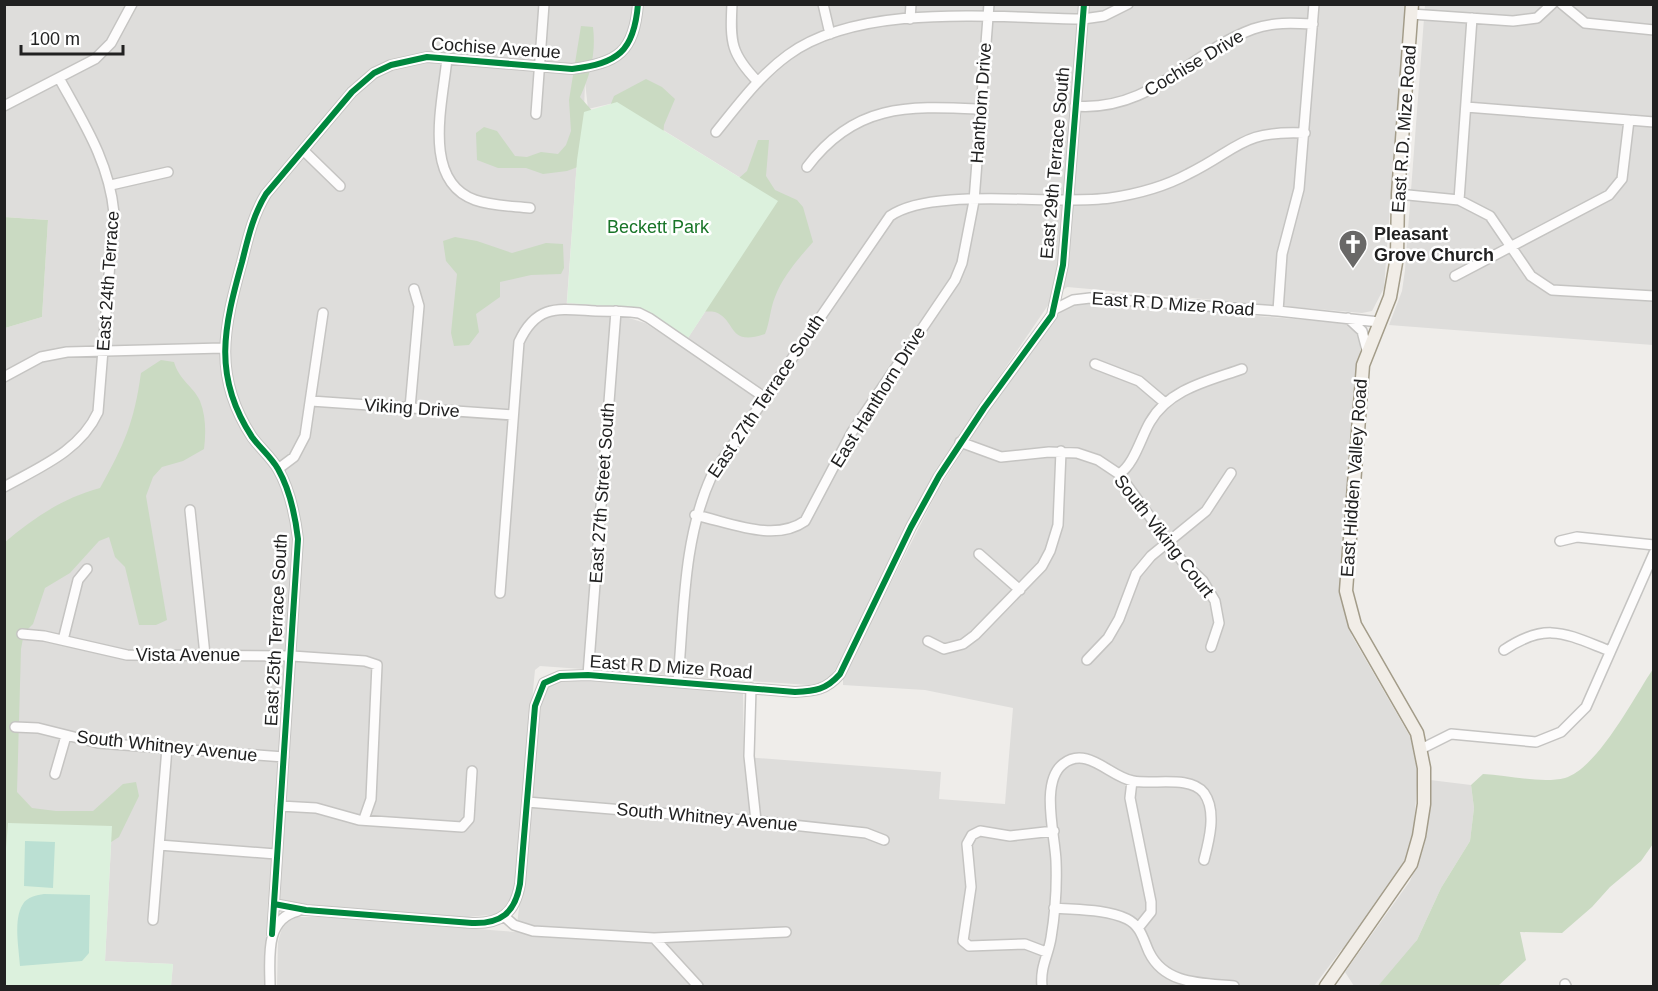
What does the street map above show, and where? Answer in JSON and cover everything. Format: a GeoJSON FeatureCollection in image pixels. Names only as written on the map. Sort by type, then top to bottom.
{"type":"FeatureCollection","features":[{"type":"Feature","properties":{"kind":"main road","name":"East R.D. Mize Road"},"geometry":{"type":"LineString","coordinates":[[1379,322],[1390,297],[1397,257],[1398,194],[1412,9]]}},
{"type":"Feature","properties":{"kind":"main road","name":"East Hidden Valley Road"},"geometry":{"type":"LineString","coordinates":[[1326,987],[1411,864],[1419,836],[1424,804],[1421,749],[1417,733],[1355,625],[1346,591],[1363,365],[1379,322]]}},
{"type":"Feature","properties":{"kind":"street"},"geometry":{"type":"LineString","coordinates":[[4,106],[104,52],[132,4]]}},
{"type":"Feature","properties":{"kind":"street"},"geometry":{"type":"LineString","coordinates":[[536,114],[544,4]]}},
{"type":"Feature","properties":{"kind":"street","name":"Cochise Avenue"},"geometry":{"type":"LineString","coordinates":[[303,150],[352,92],[374,73],[408,60],[447,58],[573,69],[596,66],[614,58],[631,40],[638,4]]}},
{"type":"Feature","properties":{"kind":"street"},"geometry":{"type":"LineString","coordinates":[[732,4],[730,37],[733,47],[742,66],[758,82]]}},
{"type":"Feature","properties":{"kind":"street"},"geometry":{"type":"LineString","coordinates":[[823,4],[830,34]]}},
{"type":"Feature","properties":{"kind":"street"},"geometry":{"type":"LineString","coordinates":[[910,18],[911,4]]}},
{"type":"Feature","properties":{"kind":"street","name":"Hanthorn Drive"},"geometry":{"type":"LineString","coordinates":[[974,201],[989,4]]}},
{"type":"Feature","properties":{"kind":"street","name":"East 29th Terrace South"},"geometry":{"type":"LineString","coordinates":[[1053,310],[1063,265],[1084,4]]}},
{"type":"Feature","properties":{"kind":"street"},"geometry":{"type":"LineString","coordinates":[[716,132],[758,82],[788,55],[830,34],[860,25],[910,18],[1083,19],[1104,16],[1128,4]]}},
{"type":"Feature","properties":{"kind":"street"},"geometry":{"type":"LineString","coordinates":[[1278,311],[1282,254],[1299,189],[1314,4]]}},
{"type":"Feature","properties":{"kind":"street"},"geometry":{"type":"LineString","coordinates":[[1412,9],[1472,18],[1513,21],[1537,18],[1552,4]]}},
{"type":"Feature","properties":{"kind":"street"},"geometry":{"type":"LineString","coordinates":[[1562,4],[1585,22],[1653,30]]}},
{"type":"Feature","properties":{"kind":"street"},"geometry":{"type":"LineString","coordinates":[[1459,200],[1472,18]]}},
{"type":"Feature","properties":{"kind":"street","name":"Cochise Drive"},"geometry":{"type":"LineString","coordinates":[[1075,106],[1108,105],[1142,95],[1163,84],[1236,36],[1255,28],[1283,22],[1313,24]]}},
{"type":"Feature","properties":{"kind":"street"},"geometry":{"type":"LineString","coordinates":[[447,58],[439,145],[445,174],[455,188],[473,200],[530,208]]}},
{"type":"Feature","properties":{"kind":"street","name":"East 24th Terrace"},"geometry":{"type":"LineString","coordinates":[[4,487],[76,444],[93,423],[98,412],[114,213],[111,185],[102,159],[58,78]]}},
{"type":"Feature","properties":{"kind":"street"},"geometry":{"type":"LineString","coordinates":[[807,167],[820,150],[841,133],[880,113],[916,106],[980,109]]}},
{"type":"Feature","properties":{"kind":"street"},"geometry":{"type":"LineString","coordinates":[[1466,107],[1653,122]]}},
{"type":"Feature","properties":{"kind":"street"},"geometry":{"type":"LineString","coordinates":[[1455,276],[1513,248],[1609,195],[1622,179],[1629,120]]}},
{"type":"Feature","properties":{"kind":"street","name":"East 27th Terrace South"},"geometry":{"type":"LineString","coordinates":[[678,681],[695,515],[712,475],[890,216],[915,203],[1068,201],[1109,198],[1148,190],[1190,174],[1250,137],[1275,131],[1305,133]]}},
{"type":"Feature","properties":{"kind":"street"},"geometry":{"type":"LineString","coordinates":[[303,150],[340,186]]}},
{"type":"Feature","properties":{"kind":"street","name":"East 25th Terrace South"},"geometry":{"type":"LineString","coordinates":[[272,934],[298,539],[295,512],[278,469],[253,438],[236,406],[225,369],[223,348],[228,312],[256,211],[266,194],[303,150]]}},
{"type":"Feature","properties":{"kind":"street"},"geometry":{"type":"LineString","coordinates":[[111,185],[168,172]]}},
{"type":"Feature","properties":{"kind":"street"},"geometry":{"type":"LineString","coordinates":[[1398,194],[1459,200],[1490,216],[1531,276],[1552,290],[1653,296]]}},
{"type":"Feature","properties":{"kind":"street","name":"East Hanthorn Drive"},"geometry":{"type":"LineString","coordinates":[[695,515],[777,532],[792,529],[805,521],[852,432],[954,280],[968,240],[974,201]]}},
{"type":"Feature","properties":{"kind":"street"},"geometry":{"type":"LineString","coordinates":[[410,408],[419,306],[414,289]]}},
{"type":"Feature","properties":{"kind":"street","name":"East R D Mize Road"},"geometry":{"type":"LineString","coordinates":[[505,917],[518,895],[535,706],[544,683],[560,676],[588,675],[819,691],[831,684],[840,674],[911,527],[960,442],[1053,310],[1073,300],[1090,298],[1278,311],[1379,322]]}},
{"type":"Feature","properties":{"kind":"street"},"geometry":{"type":"LineString","coordinates":[[500,593],[519,342],[526,327],[544,313],[556,309],[616,311],[649,318],[764,397]]}},
{"type":"Feature","properties":{"kind":"street","name":"East 27th Street South"},"geometry":{"type":"LineString","coordinates":[[588,675],[616,311]]}},
{"type":"Feature","properties":{"kind":"street"},"geometry":{"type":"LineString","coordinates":[[278,469],[294,457],[302,444],[311,401],[323,313]]}},
{"type":"Feature","properties":{"kind":"street"},"geometry":{"type":"LineString","coordinates":[[1348,318],[1362,331],[1367,350]]}},
{"type":"Feature","properties":{"kind":"street"},"geometry":{"type":"LineString","coordinates":[[4,377],[41,357],[67,352],[223,348]]}},
{"type":"Feature","properties":{"kind":"street"},"geometry":{"type":"LineString","coordinates":[[1095,364],[1139,381],[1165,403]]}},
{"type":"Feature","properties":{"kind":"street"},"geometry":{"type":"LineString","coordinates":[[1119,474],[1127,466],[1151,420],[1165,403],[1188,388],[1242,369]]}},
{"type":"Feature","properties":{"kind":"street","name":"Viking Drive"},"geometry":{"type":"LineString","coordinates":[[311,401],[512,415]]}},
{"type":"Feature","properties":{"kind":"street","name":"South Viking Court"},"geometry":{"type":"LineString","coordinates":[[960,442],[1001,457],[1061,451],[1098,460],[1119,474],[1169,543],[1203,581],[1215,601],[1219,618],[1211,647]]}},
{"type":"Feature","properties":{"kind":"street"},"geometry":{"type":"LineString","coordinates":[[928,641],[944,649],[963,644],[980,631],[1042,566],[1058,525],[1061,451]]}},
{"type":"Feature","properties":{"kind":"street"},"geometry":{"type":"LineString","coordinates":[[1087,660],[1107,638],[1119,619],[1136,574],[1151,556],[1206,511],[1231,473]]}},
{"type":"Feature","properties":{"kind":"street"},"geometry":{"type":"LineString","coordinates":[[190,510],[205,655]]}},
{"type":"Feature","properties":{"kind":"street"},"geometry":{"type":"LineString","coordinates":[[1560,541],[1577,537],[1653,545]]}},
{"type":"Feature","properties":{"kind":"street"},"geometry":{"type":"LineString","coordinates":[[979,554],[1020,590]]}},
{"type":"Feature","properties":{"kind":"street"},"geometry":{"type":"LineString","coordinates":[[1421,749],[1451,734],[1536,742],[1561,732],[1586,707],[1653,554]]}},
{"type":"Feature","properties":{"kind":"street"},"geometry":{"type":"LineString","coordinates":[[63,640],[78,580],[87,570]]}},
{"type":"Feature","properties":{"kind":"street"},"geometry":{"type":"LineString","coordinates":[[1504,650],[1525,636],[1547,633],[1566,634],[1610,651]]}},
{"type":"Feature","properties":{"kind":"street","name":"Vista Avenue"},"geometry":{"type":"LineString","coordinates":[[22,634],[63,640],[128,655],[292,657],[364,660],[377,665],[371,799],[364,819]]}},
{"type":"Feature","properties":{"kind":"street"},"geometry":{"type":"LineString","coordinates":[[752,688],[749,756],[756,820]]}},
{"type":"Feature","properties":{"kind":"street","name":"South Whitney Avenue"},"geometry":{"type":"LineString","coordinates":[[15,727],[38,729],[98,743],[284,757]]}},
{"type":"Feature","properties":{"kind":"street"},"geometry":{"type":"LineString","coordinates":[[55,774],[66,736]]}},
{"type":"Feature","properties":{"kind":"street"},"geometry":{"type":"LineString","coordinates":[[153,920],[166,748]]}},
{"type":"Feature","properties":{"kind":"street"},"geometry":{"type":"LineString","coordinates":[[1042,987],[1040,972],[1050,943],[1054,908],[1056,862],[1052,783],[1056,771],[1064,763],[1082,758],[1096,762],[1132,781],[1185,783],[1204,793],[1211,812],[1204,860]]}},
{"type":"Feature","properties":{"kind":"street"},"geometry":{"type":"LineString","coordinates":[[280,806],[316,808],[352,819],[462,827],[469,819],[472,771]]}},
{"type":"Feature","properties":{"kind":"street"},"geometry":{"type":"LineString","coordinates":[[1132,781],[1130,798],[1151,902],[1151,912],[1138,927]]}},
{"type":"Feature","properties":{"kind":"street","name":"South Whitney Avenue"},"geometry":{"type":"LineString","coordinates":[[527,802],[756,820],[866,833],[885,840]]}},
{"type":"Feature","properties":{"kind":"street"},"geometry":{"type":"LineString","coordinates":[[1046,952],[1025,944],[969,946],[963,941],[971,887],[968,844],[972,835],[980,831],[1010,836],[1054,831]]}},
{"type":"Feature","properties":{"kind":"street"},"geometry":{"type":"LineString","coordinates":[[159,845],[276,854]]}},
{"type":"Feature","properties":{"kind":"street"},"geometry":{"type":"LineString","coordinates":[[274,904],[306,910],[472,923],[492,922],[505,917],[514,924],[533,931],[654,938],[786,932]]}},
{"type":"Feature","properties":{"kind":"street"},"geometry":{"type":"LineString","coordinates":[[1054,908],[1119,916],[1138,927],[1159,967],[1171,976],[1197,983],[1234,987]]}},
{"type":"Feature","properties":{"kind":"street"},"geometry":{"type":"LineString","coordinates":[[270,987],[272,934],[277,924],[289,913],[306,910]]}},
{"type":"Feature","properties":{"kind":"street"},"geometry":{"type":"LineString","coordinates":[[654,938],[698,987]]}},
{"type":"Feature","properties":{"kind":"shaded area"},"geometry":{"type":"Polygon","coordinates":[[[5,5],[1405,5],[1384,288],[1372,311],[1362,313],[1067,287],[1053,298],[935,471],[839,665],[830,676],[819,683],[808,685],[540,666],[535,670],[513,897],[499,914],[458,918],[268,901],[264,986],[171,986],[173,964],[105,961],[112,826],[8,823],[5,328],[42,317],[48,220],[5,217],[5,5]],[[585,82],[566,313],[629,318],[645,323],[682,347],[778,201],[618,102],[588,109],[585,82]]]}},
{"type":"Feature","properties":{"kind":"shaded area"},"geometry":{"type":"Polygon","coordinates":[[[1425,5],[1653,5],[1653,345],[1389,325],[1402,291],[1405,270],[1425,5]]]}},
{"type":"Feature","properties":{"kind":"shaded area"},"geometry":{"type":"Polygon","coordinates":[[[1089,302],[1343,323],[1352,325],[1361,339],[1340,596],[1352,636],[1412,740],[1418,773],[1413,836],[1401,873],[1345,951],[1342,949],[1314,986],[277,986],[278,942],[282,928],[290,917],[319,917],[516,932],[530,821],[541,704],[546,689],[556,682],[572,679],[743,692],[744,757],[941,772],[939,799],[1005,804],[1013,708],[925,690],[843,685],[843,677],[938,490],[984,417],[1056,317],[1066,307],[1089,302]]]}},
{"type":"Feature","properties":{"kind":"shaded area"},"geometry":{"type":"Polygon","coordinates":[[[1430,780],[1471,785],[1474,808],[1470,841],[1441,888],[1417,940],[1402,961],[1378,986],[1354,986],[1345,972],[1410,881],[1421,854],[1426,837],[1430,780]]]}},
{"type":"Feature","properties":{"kind":"green space"},"geometry":{"type":"Polygon","coordinates":[[[581,26],[593,27],[594,45],[590,71],[580,97],[595,114],[608,111],[614,96],[646,79],[662,87],[675,99],[664,125],[663,138],[731,185],[747,171],[758,140],[769,140],[766,176],[775,190],[797,200],[803,207],[813,242],[791,268],[778,289],[765,334],[744,337],[738,335],[722,316],[715,312],[696,312],[583,165],[567,171],[543,174],[526,168],[498,168],[477,160],[476,133],[484,127],[497,131],[515,156],[527,157],[541,152],[558,154],[566,145],[571,131],[569,100],[581,26]]]}},
{"type":"Feature","properties":{"kind":"green space","name":"Beckett Park"},"geometry":{"type":"Polygon","coordinates":[[[617,102],[778,201],[688,338],[645,312],[634,308],[567,303],[577,160],[584,112],[617,102]]]}},
{"type":"Feature","properties":{"kind":"green space"},"geometry":{"type":"Polygon","coordinates":[[[4,217],[48,220],[42,317],[5,328],[4,217]]]}},
{"type":"Feature","properties":{"kind":"green space"},"geometry":{"type":"Polygon","coordinates":[[[455,237],[477,241],[512,253],[546,243],[563,244],[564,268],[561,274],[531,275],[500,282],[500,297],[476,314],[479,332],[469,345],[454,346],[451,333],[457,274],[446,261],[443,241],[455,237]]]}},
{"type":"Feature","properties":{"kind":"green space"},"geometry":{"type":"Polygon","coordinates":[[[161,360],[174,362],[179,374],[197,396],[203,413],[205,431],[204,449],[183,461],[162,467],[153,477],[146,496],[167,620],[156,625],[139,625],[125,567],[115,557],[109,537],[99,541],[70,573],[45,588],[33,624],[24,633],[21,649],[17,792],[32,808],[56,811],[93,811],[123,784],[136,782],[139,796],[119,837],[105,846],[4,977],[4,543],[49,510],[73,497],[100,488],[127,433],[141,373],[161,360]]]}},
{"type":"Feature","properties":{"kind":"green space"},"geometry":{"type":"Polygon","coordinates":[[[1653,669],[1653,844],[1641,861],[1562,933],[1520,932],[1526,960],[1498,986],[1378,986],[1417,940],[1441,888],[1470,841],[1474,808],[1471,785],[1483,774],[1556,780],[1577,772],[1590,761],[1614,730],[1653,669]]]}},
{"type":"Feature","properties":{"kind":"green space"},"geometry":{"type":"Polygon","coordinates":[[[8,823],[112,826],[105,961],[173,964],[171,986],[5,986],[4,873],[8,823]]]}},
{"type":"Feature","properties":{"kind":"green space"},"geometry":{"type":"Polygon","coordinates":[[[25,841],[55,842],[53,888],[24,886],[25,841]]]}},
{"type":"Feature","properties":{"kind":"green space"},"geometry":{"type":"Polygon","coordinates":[[[44,894],[90,895],[89,953],[82,961],[20,966],[17,934],[20,910],[27,900],[44,894]]]}},
{"type":"Feature","properties":{"kind":"cycle path"},"geometry":{"type":"LineString","coordinates":[[272,934],[298,539],[294,511],[286,485],[275,465],[252,437],[239,415],[227,372],[225,351],[230,308],[254,218],[266,194],[352,92],[374,73],[391,65],[427,57],[572,69],[601,63],[621,52],[627,44],[636,20],[638,4]]}},
{"type":"Feature","properties":{"kind":"cycle path"},"geometry":{"type":"LineString","coordinates":[[274,904],[306,910],[472,923],[491,921],[505,915],[518,894],[520,884],[535,706],[544,683],[560,676],[588,675],[795,692],[820,689],[840,674],[911,527],[939,476],[984,408],[1052,315],[1063,265],[1084,4]]}},
{"type":"Feature","properties":{"kind":"place","name":"Pleasant Grove Church"},"geometry":{"type":"Point","coordinates":[1353,270]}}]}
